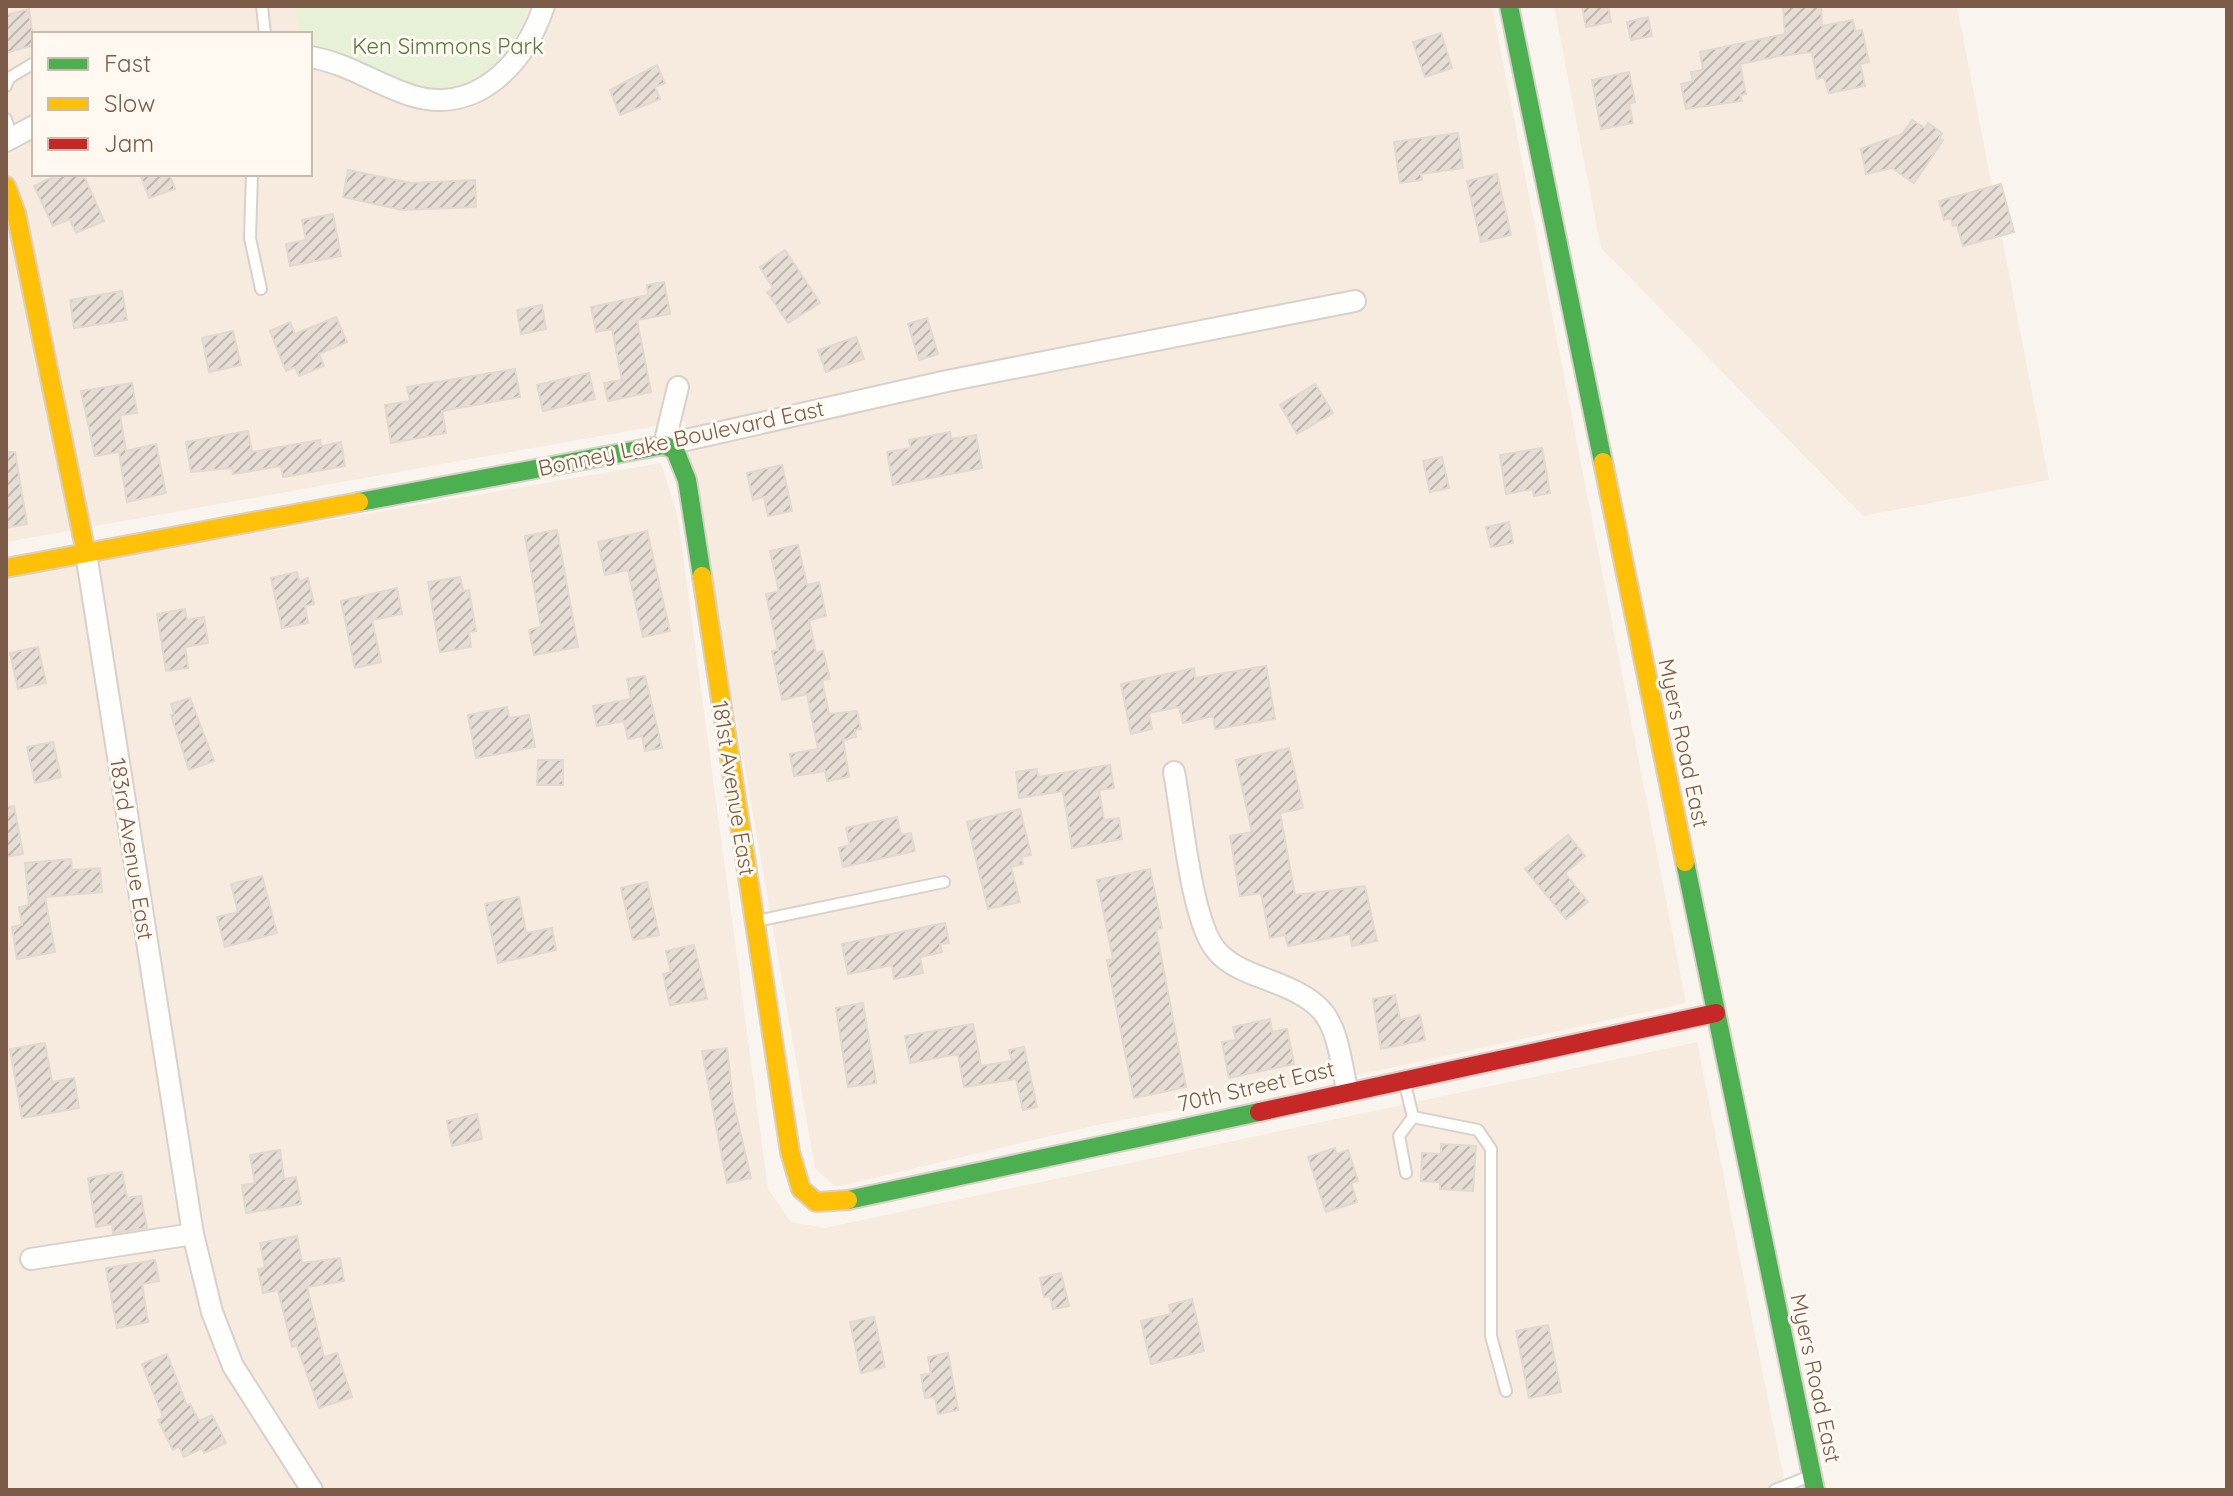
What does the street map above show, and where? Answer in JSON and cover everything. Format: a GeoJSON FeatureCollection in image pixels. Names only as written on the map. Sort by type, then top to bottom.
{"type":"FeatureCollection","features":[{"type":"Feature","properties":{"kind":"street"},"geometry":{"type":"LineString","coordinates":[[312,58],[358,70],[413,96],[450,100],[478,91],[501,76],[527,47],[544,6]]}},
{"type":"Feature","properties":{"kind":"street","name":"Myers Road East"},"geometry":{"type":"LineString","coordinates":[[1509,6],[1813,1483]]}},
{"type":"Feature","properties":{"kind":"street"},"geometry":{"type":"LineString","coordinates":[[8,133],[32,127]]}},
{"type":"Feature","properties":{"kind":"street","name":"183rd Avenue East"},"geometry":{"type":"LineString","coordinates":[[6,186],[16,213],[86,553],[193,1234],[212,1312],[233,1366],[312,1490]]}},
{"type":"Feature","properties":{"kind":"street","name":"Bonney Lake Boulevard East"},"geometry":{"type":"LineString","coordinates":[[6,568],[664,445],[947,381],[1355,301]]}},
{"type":"Feature","properties":{"kind":"street"},"geometry":{"type":"LineString","coordinates":[[664,445],[678,387]]}},
{"type":"Feature","properties":{"kind":"street","name":"181st Avenue East"},"geometry":{"type":"LineString","coordinates":[[664,445],[678,454],[687,480],[790,1152],[797,1182],[807,1196]]}},
{"type":"Feature","properties":{"kind":"street"},"geometry":{"type":"LineString","coordinates":[[1174,772],[1199,912],[1209,940],[1225,959],[1237,967],[1299,991],[1317,1003],[1335,1035],[1347,1090]]}},
{"type":"Feature","properties":{"kind":"street","name":"70th Street East"},"geometry":{"type":"LineString","coordinates":[[807,1196],[830,1203],[852,1200],[1347,1090],[1716,1013]]}},
{"type":"Feature","properties":{"kind":"street"},"geometry":{"type":"LineString","coordinates":[[31,1259],[193,1234]]}},
{"type":"Feature","properties":{"kind":"lane"},"geometry":{"type":"LineString","coordinates":[[262,6],[265,32]]}},
{"type":"Feature","properties":{"kind":"lane"},"geometry":{"type":"LineString","coordinates":[[6,86],[9,78],[32,64]]}},
{"type":"Feature","properties":{"kind":"lane"},"geometry":{"type":"LineString","coordinates":[[252,176],[250,238],[261,289]]}},
{"type":"Feature","properties":{"kind":"lane"},"geometry":{"type":"LineString","coordinates":[[755,922],[944,882]]}},
{"type":"Feature","properties":{"kind":"lane"},"geometry":{"type":"LineString","coordinates":[[1404,1078],[1413,1117],[1399,1136],[1406,1173]]}},
{"type":"Feature","properties":{"kind":"lane"},"geometry":{"type":"LineString","coordinates":[[1413,1117],[1478,1130],[1491,1149],[1491,1336],[1506,1391]]}},
{"type":"Feature","properties":{"kind":"lane"},"geometry":{"type":"LineString","coordinates":[[1775,1490],[1813,1483]]}},
{"type":"Feature","properties":{"kind":"shaded area"},"geometry":{"type":"Polygon","coordinates":[[[6,6],[1492,6],[1686,1003],[1376,1071],[1097,1125],[836,1187],[815,1168],[684,421],[6,542],[6,6]]]}},
{"type":"Feature","properties":{"kind":"shaded area"},"geometry":{"type":"Polygon","coordinates":[[[1554,6],[1957,6],[2049,480],[1863,516],[1601,248],[1554,6]]]}},
{"type":"Feature","properties":{"kind":"shaded area"},"geometry":{"type":"Polygon","coordinates":[[[661,463],[678,518],[768,1189],[791,1222],[825,1228],[1697,1042],[1786,1490],[6,1490],[6,576],[661,463]]]}},
{"type":"Feature","properties":{"kind":"green space","name":"Ken Simmons Park"},"geometry":{"type":"Polygon","coordinates":[[[295,6],[528,6],[521,26],[499,59],[484,72],[450,87],[408,82],[349,56],[312,46],[312,32],[301,32],[295,6]]]}},
{"type":"Feature","properties":{"kind":"building"},"geometry":{"type":"Polygon","coordinates":[[[1582,6],[1608,6],[1611,22],[1586,27],[1582,6]]]}},
{"type":"Feature","properties":{"kind":"building"},"geometry":{"type":"Polygon","coordinates":[[[1783,6],[1821,6],[1822,26],[1853,20],[1855,31],[1862,30],[1869,62],[1860,64],[1865,86],[1829,93],[1824,77],[1817,79],[1812,52],[1779,56],[1740,64],[1746,94],[1740,95],[1742,101],[1686,109],[1681,84],[1693,81],[1691,72],[1703,70],[1700,52],[1785,34],[1783,6]]]}},
{"type":"Feature","properties":{"kind":"building"},"geometry":{"type":"Polygon","coordinates":[[[29,9],[32,46],[6,53],[6,15],[29,9]]]}},
{"type":"Feature","properties":{"kind":"building"},"geometry":{"type":"Polygon","coordinates":[[[1648,17],[1652,36],[1631,40],[1627,22],[1648,17]]]}},
{"type":"Feature","properties":{"kind":"building"},"geometry":{"type":"Polygon","coordinates":[[[1441,33],[1452,68],[1425,77],[1413,42],[1441,33]]]}},
{"type":"Feature","properties":{"kind":"building"},"geometry":{"type":"Polygon","coordinates":[[[657,65],[665,83],[655,87],[660,99],[620,115],[610,90],[657,65]]]}},
{"type":"Feature","properties":{"kind":"building"},"geometry":{"type":"Polygon","coordinates":[[[1629,72],[1635,102],[1629,104],[1633,123],[1601,129],[1592,80],[1629,72]]]}},
{"type":"Feature","properties":{"kind":"building"},"geometry":{"type":"Polygon","coordinates":[[[1912,120],[1925,128],[1928,123],[1942,133],[1939,139],[1943,140],[1914,183],[1892,168],[1866,174],[1861,149],[1902,134],[1912,120]]]}},
{"type":"Feature","properties":{"kind":"building"},"geometry":{"type":"Polygon","coordinates":[[[1458,133],[1463,168],[1421,174],[1422,180],[1400,183],[1394,142],[1458,133]]]}},
{"type":"Feature","properties":{"kind":"building"},"geometry":{"type":"Polygon","coordinates":[[[348,170],[411,183],[475,180],[476,207],[402,210],[343,197],[348,170]]]}},
{"type":"Feature","properties":{"kind":"building"},"geometry":{"type":"Polygon","coordinates":[[[1497,174],[1511,235],[1481,242],[1467,181],[1497,174]]]}},
{"type":"Feature","properties":{"kind":"building"},"geometry":{"type":"Polygon","coordinates":[[[55,176],[84,176],[104,221],[76,233],[70,219],[53,226],[34,186],[55,176]]]}},
{"type":"Feature","properties":{"kind":"building"},"geometry":{"type":"Polygon","coordinates":[[[141,176],[170,176],[175,189],[149,198],[141,176]]]}},
{"type":"Feature","properties":{"kind":"building"},"geometry":{"type":"Polygon","coordinates":[[[2001,184],[2014,232],[1963,246],[1957,225],[1953,226],[1951,218],[1944,220],[1939,201],[2001,184]]]}},
{"type":"Feature","properties":{"kind":"building"},"geometry":{"type":"Polygon","coordinates":[[[333,214],[341,256],[290,266],[286,244],[306,240],[302,220],[333,214]]]}},
{"type":"Feature","properties":{"kind":"building"},"geometry":{"type":"Polygon","coordinates":[[[785,250],[820,303],[788,323],[767,292],[773,288],[760,267],[785,250]]]}},
{"type":"Feature","properties":{"kind":"building"},"geometry":{"type":"Polygon","coordinates":[[[664,282],[670,314],[637,320],[651,392],[608,401],[604,383],[622,380],[612,329],[596,332],[591,307],[648,295],[647,285],[664,282]]]}},
{"type":"Feature","properties":{"kind":"building"},"geometry":{"type":"Polygon","coordinates":[[[122,291],[127,320],[74,328],[70,300],[122,291]]]}},
{"type":"Feature","properties":{"kind":"building"},"geometry":{"type":"Polygon","coordinates":[[[542,305],[546,329],[521,334],[517,310],[542,305]]]}},
{"type":"Feature","properties":{"kind":"building"},"geometry":{"type":"Polygon","coordinates":[[[336,317],[347,342],[319,354],[324,366],[299,376],[295,367],[286,371],[270,331],[290,322],[295,334],[336,317]]]}},
{"type":"Feature","properties":{"kind":"building"},"geometry":{"type":"Polygon","coordinates":[[[927,318],[938,354],[919,360],[908,324],[927,318]]]}},
{"type":"Feature","properties":{"kind":"building"},"geometry":{"type":"Polygon","coordinates":[[[233,331],[241,365],[209,372],[202,338],[233,331]]]}},
{"type":"Feature","properties":{"kind":"building"},"geometry":{"type":"Polygon","coordinates":[[[856,337],[864,359],[826,372],[818,350],[856,337]]]}},
{"type":"Feature","properties":{"kind":"building"},"geometry":{"type":"Polygon","coordinates":[[[515,369],[520,397],[442,411],[446,433],[391,443],[385,405],[410,401],[407,387],[515,369]]]}},
{"type":"Feature","properties":{"kind":"building"},"geometry":{"type":"Polygon","coordinates":[[[589,373],[595,399],[543,411],[537,385],[589,373]]]}},
{"type":"Feature","properties":{"kind":"building"},"geometry":{"type":"Polygon","coordinates":[[[132,383],[137,413],[120,415],[126,451],[156,444],[166,493],[127,502],[119,452],[95,456],[81,391],[132,383]]]}},
{"type":"Feature","properties":{"kind":"building"},"geometry":{"type":"Polygon","coordinates":[[[1315,384],[1333,413],[1297,434],[1280,405],[1315,384]]]}},
{"type":"Feature","properties":{"kind":"building"},"geometry":{"type":"Polygon","coordinates":[[[248,431],[252,452],[320,440],[321,446],[341,442],[345,466],[283,477],[281,466],[233,474],[232,468],[191,472],[186,442],[248,431]]]}},
{"type":"Feature","properties":{"kind":"building"},"geometry":{"type":"Polygon","coordinates":[[[950,432],[951,439],[976,435],[982,468],[893,485],[887,452],[911,448],[909,440],[950,432]]]}},
{"type":"Feature","properties":{"kind":"building"},"geometry":{"type":"Polygon","coordinates":[[[1542,448],[1550,493],[1534,496],[1533,489],[1506,494],[1500,455],[1542,448]]]}},
{"type":"Feature","properties":{"kind":"building"},"geometry":{"type":"Polygon","coordinates":[[[6,452],[15,452],[27,524],[6,528],[6,452]]]}},
{"type":"Feature","properties":{"kind":"building"},"geometry":{"type":"Polygon","coordinates":[[[1442,457],[1449,488],[1430,492],[1423,461],[1442,457]]]}},
{"type":"Feature","properties":{"kind":"building"},"geometry":{"type":"Polygon","coordinates":[[[782,465],[792,511],[768,516],[764,497],[753,500],[747,473],[782,465]]]}},
{"type":"Feature","properties":{"kind":"building"},"geometry":{"type":"Polygon","coordinates":[[[1509,522],[1513,543],[1491,547],[1486,527],[1509,522]]]}},
{"type":"Feature","properties":{"kind":"building"},"geometry":{"type":"Polygon","coordinates":[[[557,530],[578,647],[534,655],[529,630],[541,627],[525,536],[557,530]]]}},
{"type":"Feature","properties":{"kind":"building"},"geometry":{"type":"Polygon","coordinates":[[[647,531],[670,631],[643,637],[628,570],[605,575],[598,542],[647,531]]]}},
{"type":"Feature","properties":{"kind":"building"},"geometry":{"type":"Polygon","coordinates":[[[798,545],[807,585],[819,582],[826,616],[809,620],[816,653],[823,651],[830,679],[822,680],[829,714],[857,711],[861,729],[855,730],[856,737],[843,740],[849,777],[827,781],[825,771],[794,776],[790,754],[818,749],[807,694],[782,700],[772,651],[778,650],[766,594],[779,591],[770,551],[798,545]]]}},
{"type":"Feature","properties":{"kind":"building"},"geometry":{"type":"Polygon","coordinates":[[[297,572],[299,581],[308,578],[314,604],[305,606],[308,623],[282,628],[271,578],[297,572]]]}},
{"type":"Feature","properties":{"kind":"building"},"geometry":{"type":"Polygon","coordinates":[[[460,577],[463,591],[469,590],[476,631],[469,632],[471,647],[440,652],[428,582],[460,577]]]}},
{"type":"Feature","properties":{"kind":"building"},"geometry":{"type":"Polygon","coordinates":[[[397,588],[402,614],[372,620],[381,662],[355,668],[341,601],[397,588]]]}},
{"type":"Feature","properties":{"kind":"building"},"geometry":{"type":"Polygon","coordinates":[[[185,609],[187,620],[204,617],[208,643],[185,647],[188,668],[166,671],[157,614],[185,609]]]}},
{"type":"Feature","properties":{"kind":"building"},"geometry":{"type":"Polygon","coordinates":[[[38,647],[46,683],[18,689],[10,653],[38,647]]]}},
{"type":"Feature","properties":{"kind":"building"},"geometry":{"type":"Polygon","coordinates":[[[1266,666],[1275,719],[1215,729],[1213,716],[1183,723],[1179,707],[1149,713],[1152,729],[1131,734],[1121,684],[1194,668],[1195,678],[1266,666]]]}},
{"type":"Feature","properties":{"kind":"building"},"geometry":{"type":"Polygon","coordinates":[[[645,676],[662,748],[645,751],[642,736],[628,739],[624,721],[597,726],[593,706],[631,699],[627,679],[645,676]]]}},
{"type":"Feature","properties":{"kind":"building"},"geometry":{"type":"Polygon","coordinates":[[[190,698],[214,761],[189,770],[171,715],[174,714],[171,704],[190,698]]]}},
{"type":"Feature","properties":{"kind":"building"},"geometry":{"type":"Polygon","coordinates":[[[507,707],[509,718],[529,715],[535,747],[476,758],[468,715],[507,707]]]}},
{"type":"Feature","properties":{"kind":"building"},"geometry":{"type":"Polygon","coordinates":[[[53,742],[61,777],[35,783],[27,747],[53,742]]]}},
{"type":"Feature","properties":{"kind":"building"},"geometry":{"type":"Polygon","coordinates":[[[1289,748],[1303,808],[1280,813],[1295,895],[1365,886],[1377,941],[1352,946],[1350,934],[1288,946],[1285,935],[1270,938],[1261,893],[1240,896],[1230,836],[1252,832],[1236,760],[1289,748]]]}},
{"type":"Feature","properties":{"kind":"building"},"geometry":{"type":"Polygon","coordinates":[[[538,760],[563,760],[563,785],[537,785],[538,760]]]}},
{"type":"Feature","properties":{"kind":"building"},"geometry":{"type":"Polygon","coordinates":[[[1110,765],[1114,788],[1099,790],[1104,820],[1119,818],[1122,839],[1072,848],[1063,791],[1019,798],[1016,772],[1037,769],[1038,777],[1110,765]]]}},
{"type":"Feature","properties":{"kind":"building"},"geometry":{"type":"Polygon","coordinates":[[[14,806],[23,854],[6,857],[6,807],[14,806]]]}},
{"type":"Feature","properties":{"kind":"building"},"geometry":{"type":"Polygon","coordinates":[[[1020,809],[1031,855],[1021,857],[1023,864],[1011,867],[1020,902],[988,909],[967,822],[1020,809]]]}},
{"type":"Feature","properties":{"kind":"building"},"geometry":{"type":"Polygon","coordinates":[[[897,817],[901,835],[911,833],[915,851],[843,867],[839,848],[850,845],[846,828],[897,817]]]}},
{"type":"Feature","properties":{"kind":"building"},"geometry":{"type":"Polygon","coordinates":[[[1568,835],[1585,856],[1565,873],[1588,902],[1566,919],[1525,869],[1568,835]]]}},
{"type":"Feature","properties":{"kind":"building"},"geometry":{"type":"Polygon","coordinates":[[[71,859],[72,870],[100,868],[102,892],[45,897],[55,952],[17,959],[12,927],[22,925],[19,907],[29,905],[25,863],[71,859]]]}},
{"type":"Feature","properties":{"kind":"building"},"geometry":{"type":"Polygon","coordinates":[[[1150,869],[1162,928],[1156,930],[1186,1087],[1134,1098],[1107,960],[1113,959],[1097,880],[1150,869]]]}},
{"type":"Feature","properties":{"kind":"building"},"geometry":{"type":"Polygon","coordinates":[[[262,876],[277,933],[225,947],[217,917],[238,912],[231,884],[262,876]]]}},
{"type":"Feature","properties":{"kind":"building"},"geometry":{"type":"Polygon","coordinates":[[[647,882],[659,935],[633,940],[621,888],[647,882]]]}},
{"type":"Feature","properties":{"kind":"building"},"geometry":{"type":"Polygon","coordinates":[[[519,897],[526,933],[552,928],[556,950],[498,963],[485,904],[519,897]]]}},
{"type":"Feature","properties":{"kind":"building"},"geometry":{"type":"Polygon","coordinates":[[[945,923],[949,943],[940,944],[942,952],[920,957],[923,973],[894,979],[892,965],[848,974],[842,944],[945,923]]]}},
{"type":"Feature","properties":{"kind":"building"},"geometry":{"type":"Polygon","coordinates":[[[694,945],[707,999],[670,1005],[663,974],[671,972],[666,951],[694,945]]]}},
{"type":"Feature","properties":{"kind":"building"},"geometry":{"type":"Polygon","coordinates":[[[1395,995],[1400,1020],[1420,1015],[1425,1040],[1381,1049],[1373,999],[1395,995]]]}},
{"type":"Feature","properties":{"kind":"building"},"geometry":{"type":"Polygon","coordinates":[[[863,1003],[876,1083],[848,1087],[836,1008],[863,1003]]]}},
{"type":"Feature","properties":{"kind":"building"},"geometry":{"type":"Polygon","coordinates":[[[1270,1019],[1272,1032],[1287,1029],[1294,1064],[1229,1078],[1222,1042],[1236,1040],[1233,1027],[1270,1019]]]}},
{"type":"Feature","properties":{"kind":"building"},"geometry":{"type":"Polygon","coordinates":[[[973,1024],[981,1066],[1012,1061],[1009,1050],[1024,1047],[1037,1107],[1023,1110],[1016,1079],[964,1087],[958,1054],[910,1063],[905,1036],[973,1024]]]}},
{"type":"Feature","properties":{"kind":"building"},"geometry":{"type":"Polygon","coordinates":[[[45,1043],[52,1082],[74,1078],[79,1108],[22,1118],[10,1049],[45,1043]]]}},
{"type":"Feature","properties":{"kind":"building"},"geometry":{"type":"Polygon","coordinates":[[[727,1048],[733,1101],[751,1178],[727,1183],[702,1051],[727,1048]]]}},
{"type":"Feature","properties":{"kind":"building"},"geometry":{"type":"Polygon","coordinates":[[[477,1114],[482,1139],[452,1146],[447,1121],[477,1114]]]}},
{"type":"Feature","properties":{"kind":"building"},"geometry":{"type":"Polygon","coordinates":[[[1441,1144],[1476,1146],[1473,1191],[1440,1189],[1440,1182],[1421,1181],[1422,1153],[1441,1154],[1441,1144]]]}},
{"type":"Feature","properties":{"kind":"building"},"geometry":{"type":"Polygon","coordinates":[[[1335,1148],[1336,1154],[1348,1150],[1358,1181],[1351,1183],[1357,1202],[1326,1212],[1308,1157],[1335,1148]]]}},
{"type":"Feature","properties":{"kind":"building"},"geometry":{"type":"Polygon","coordinates":[[[280,1150],[284,1179],[296,1177],[301,1204],[246,1213],[242,1185],[255,1183],[250,1155],[280,1150]]]}},
{"type":"Feature","properties":{"kind":"building"},"geometry":{"type":"Polygon","coordinates":[[[122,1172],[127,1198],[141,1196],[147,1228],[113,1233],[112,1224],[96,1227],[88,1178],[122,1172]]]}},
{"type":"Feature","properties":{"kind":"building"},"geometry":{"type":"Polygon","coordinates":[[[297,1236],[302,1263],[340,1258],[344,1281],[307,1287],[324,1357],[337,1353],[352,1397],[319,1408],[297,1346],[292,1347],[278,1290],[263,1293],[258,1269],[265,1268],[260,1243],[297,1236]]]}},
{"type":"Feature","properties":{"kind":"building"},"geometry":{"type":"Polygon","coordinates":[[[155,1260],[159,1281],[142,1284],[148,1322],[117,1328],[106,1268],[155,1260]]]}},
{"type":"Feature","properties":{"kind":"building"},"geometry":{"type":"Polygon","coordinates":[[[1061,1273],[1069,1306],[1053,1309],[1050,1296],[1044,1297],[1040,1278],[1061,1273]]]}},
{"type":"Feature","properties":{"kind":"building"},"geometry":{"type":"Polygon","coordinates":[[[1192,1299],[1204,1351],[1151,1364],[1141,1321],[1171,1314],[1169,1305],[1192,1299]]]}},
{"type":"Feature","properties":{"kind":"building"},"geometry":{"type":"Polygon","coordinates":[[[874,1317],[885,1367],[861,1373],[850,1322],[874,1317]]]}},
{"type":"Feature","properties":{"kind":"building"},"geometry":{"type":"Polygon","coordinates":[[[1548,1325],[1561,1392],[1529,1398],[1516,1331],[1548,1325]]]}},
{"type":"Feature","properties":{"kind":"building"},"geometry":{"type":"Polygon","coordinates":[[[948,1353],[958,1410],[938,1414],[935,1397],[925,1398],[921,1375],[931,1374],[928,1357],[948,1353]]]}},
{"type":"Feature","properties":{"kind":"building"},"geometry":{"type":"Polygon","coordinates":[[[167,1354],[187,1406],[190,1404],[199,1421],[212,1415],[226,1443],[204,1453],[202,1448],[184,1457],[179,1446],[173,1450],[158,1420],[163,1417],[142,1364],[167,1354]]]}},
{"type":"Feature","properties":{"kind":"traffic: fast"},"geometry":{"type":"LineString","coordinates":[[1509,6],[1603,462]]}},
{"type":"Feature","properties":{"kind":"traffic: fast"},"geometry":{"type":"LineString","coordinates":[[359,502],[664,445],[675,450],[687,480],[702,576]]}},
{"type":"Feature","properties":{"kind":"traffic: fast"},"geometry":{"type":"LineString","coordinates":[[1685,862],[1815,1490]]}},
{"type":"Feature","properties":{"kind":"traffic: fast"},"geometry":{"type":"LineString","coordinates":[[848,1200],[1259,1112]]}},
{"type":"Feature","properties":{"kind":"traffic: slow"},"geometry":{"type":"LineString","coordinates":[[6,186],[16,213],[86,553]]}},
{"type":"Feature","properties":{"kind":"traffic: slow"},"geometry":{"type":"LineString","coordinates":[[1603,462],[1685,862]]}},
{"type":"Feature","properties":{"kind":"traffic: slow"},"geometry":{"type":"LineString","coordinates":[[6,568],[359,502]]}},
{"type":"Feature","properties":{"kind":"traffic: slow"},"geometry":{"type":"LineString","coordinates":[[702,576],[790,1152],[801,1189],[816,1202],[848,1200]]}},
{"type":"Feature","properties":{"kind":"traffic: jam"},"geometry":{"type":"LineString","coordinates":[[1259,1112],[1716,1013]]}}]}
